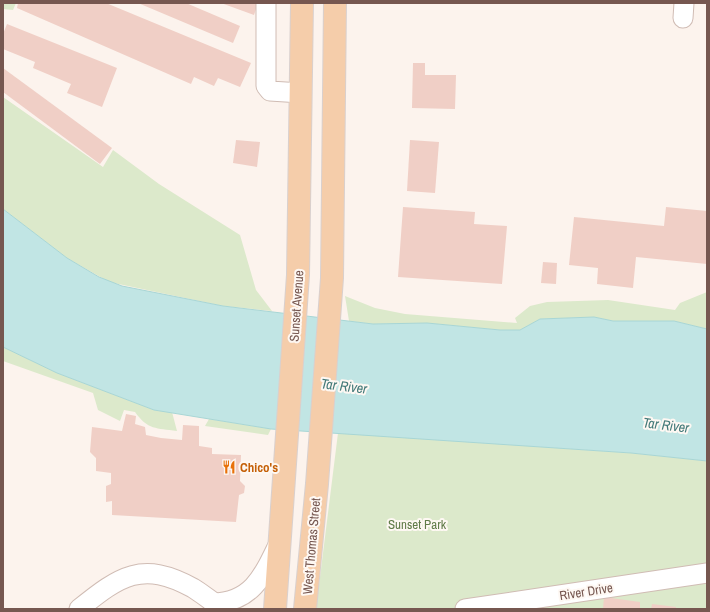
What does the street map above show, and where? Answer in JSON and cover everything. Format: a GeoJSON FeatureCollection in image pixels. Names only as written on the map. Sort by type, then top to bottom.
{"type":"FeatureCollection","features":[{"type":"Feature","properties":{"kind":"main road","name":"Sunset Avenue"},"geometry":{"type":"LineString","coordinates":[[275,609],[298,275],[302,3]]}},
{"type":"Feature","properties":{"kind":"main road","name":"West Thomas Street"},"geometry":{"type":"LineString","coordinates":[[305,609],[317,484],[332,278],[335,3]]}},
{"type":"Feature","properties":{"kind":"street"},"geometry":{"type":"LineString","coordinates":[[266,3],[266,86],[270,91],[301,93]]}},
{"type":"Feature","properties":{"kind":"street"},"geometry":{"type":"LineString","coordinates":[[79,609],[110,585],[131,574],[154,573],[176,580],[194,589],[218,606],[246,593],[261,579],[279,544]]}},
{"type":"Feature","properties":{"kind":"street","name":"River Drive"},"geometry":{"type":"LineString","coordinates":[[465,609],[707,573]]}},
{"type":"Feature","properties":{"kind":"green space"},"geometry":{"type":"Polygon","coordinates":[[[3,3],[16,3],[13,10],[3,9],[3,3]]]}},
{"type":"Feature","properties":{"kind":"green space"},"geometry":{"type":"Polygon","coordinates":[[[3,97],[103,167],[113,150],[159,184],[240,235],[256,290],[272,311],[223,306],[109,282],[67,258],[3,209],[3,97]]]}},
{"type":"Feature","properties":{"kind":"green space"},"geometry":{"type":"Polygon","coordinates":[[[707,292],[707,329],[674,321],[613,321],[594,317],[540,319],[520,330],[500,330],[427,323],[373,324],[349,321],[345,296],[375,308],[405,314],[517,323],[515,318],[530,306],[547,302],[608,300],[675,310],[680,303],[707,292]]]}},
{"type":"Feature","properties":{"kind":"green space"},"geometry":{"type":"Polygon","coordinates":[[[3,347],[57,373],[154,410],[172,412],[177,431],[153,427],[144,422],[135,412],[124,410],[120,421],[98,410],[93,393],[3,361],[3,347]]]}},
{"type":"Feature","properties":{"kind":"green space"},"geometry":{"type":"Polygon","coordinates":[[[209,419],[271,429],[268,435],[205,426],[209,419]]]}},
{"type":"Feature","properties":{"kind":"green space","name":"Sunset Park"},"geometry":{"type":"Polygon","coordinates":[[[338,433],[631,453],[707,461],[707,609],[316,609],[338,433]]]}},
{"type":"Feature","properties":{"kind":"water","name":"Tar River"},"geometry":{"type":"Polygon","coordinates":[[[3,209],[67,258],[99,277],[122,286],[223,306],[373,324],[427,323],[500,330],[520,330],[540,319],[594,317],[613,321],[674,321],[707,329],[707,461],[631,453],[271,429],[154,410],[57,373],[3,347],[3,209]]]}},
{"type":"Feature","properties":{"kind":"building"},"geometry":{"type":"Polygon","coordinates":[[[18,3],[106,3],[251,63],[240,87],[218,78],[214,86],[194,77],[191,84],[17,8],[18,3]]]}},
{"type":"Feature","properties":{"kind":"building"},"geometry":{"type":"Polygon","coordinates":[[[138,3],[186,3],[240,26],[233,43],[138,3]]]}},
{"type":"Feature","properties":{"kind":"building"},"geometry":{"type":"Polygon","coordinates":[[[221,3],[258,3],[254,15],[221,3]]]}},
{"type":"Feature","properties":{"kind":"building"},"geometry":{"type":"Polygon","coordinates":[[[7,24],[117,68],[102,107],[67,93],[71,84],[33,68],[35,62],[3,49],[3,34],[7,24]]]}},
{"type":"Feature","properties":{"kind":"building"},"geometry":{"type":"Polygon","coordinates":[[[413,63],[425,63],[425,75],[456,75],[455,109],[412,108],[413,63]]]}},
{"type":"Feature","properties":{"kind":"building"},"geometry":{"type":"Polygon","coordinates":[[[3,68],[112,148],[100,164],[3,92],[3,68]]]}},
{"type":"Feature","properties":{"kind":"building"},"geometry":{"type":"Polygon","coordinates":[[[236,140],[260,142],[257,167],[233,163],[236,140]]]}},
{"type":"Feature","properties":{"kind":"building"},"geometry":{"type":"Polygon","coordinates":[[[410,140],[439,142],[435,193],[407,191],[410,140]]]}},
{"type":"Feature","properties":{"kind":"building"},"geometry":{"type":"Polygon","coordinates":[[[403,207],[475,212],[474,224],[507,226],[502,284],[398,277],[403,207]]]}},
{"type":"Feature","properties":{"kind":"building"},"geometry":{"type":"Polygon","coordinates":[[[666,207],[707,211],[707,264],[636,257],[633,288],[597,284],[598,268],[569,265],[574,217],[664,226],[666,207]]]}},
{"type":"Feature","properties":{"kind":"building"},"geometry":{"type":"Polygon","coordinates":[[[543,262],[557,263],[556,284],[541,283],[543,262]]]}},
{"type":"Feature","properties":{"kind":"building"},"geometry":{"type":"Polygon","coordinates":[[[126,414],[136,416],[135,424],[145,427],[146,435],[161,438],[182,440],[183,425],[199,426],[199,446],[212,448],[212,454],[241,455],[240,481],[245,486],[244,493],[239,495],[236,522],[112,515],[112,501],[106,502],[106,486],[111,484],[111,473],[96,471],[96,458],[90,452],[92,427],[122,431],[126,414]]]}},
{"type":"Feature","properties":{"kind":"building"},"geometry":{"type":"Polygon","coordinates":[[[604,597],[640,602],[640,609],[603,609],[604,597]]]}},
{"type":"Feature","properties":{"kind":"building"},"geometry":{"type":"Polygon","coordinates":[[[652,604],[676,607],[676,609],[651,609],[652,604]]]}},
{"type":"Feature","properties":{"kind":"place","name":"Chico's"},"geometry":{"type":"Point","coordinates":[229,467]}}]}
